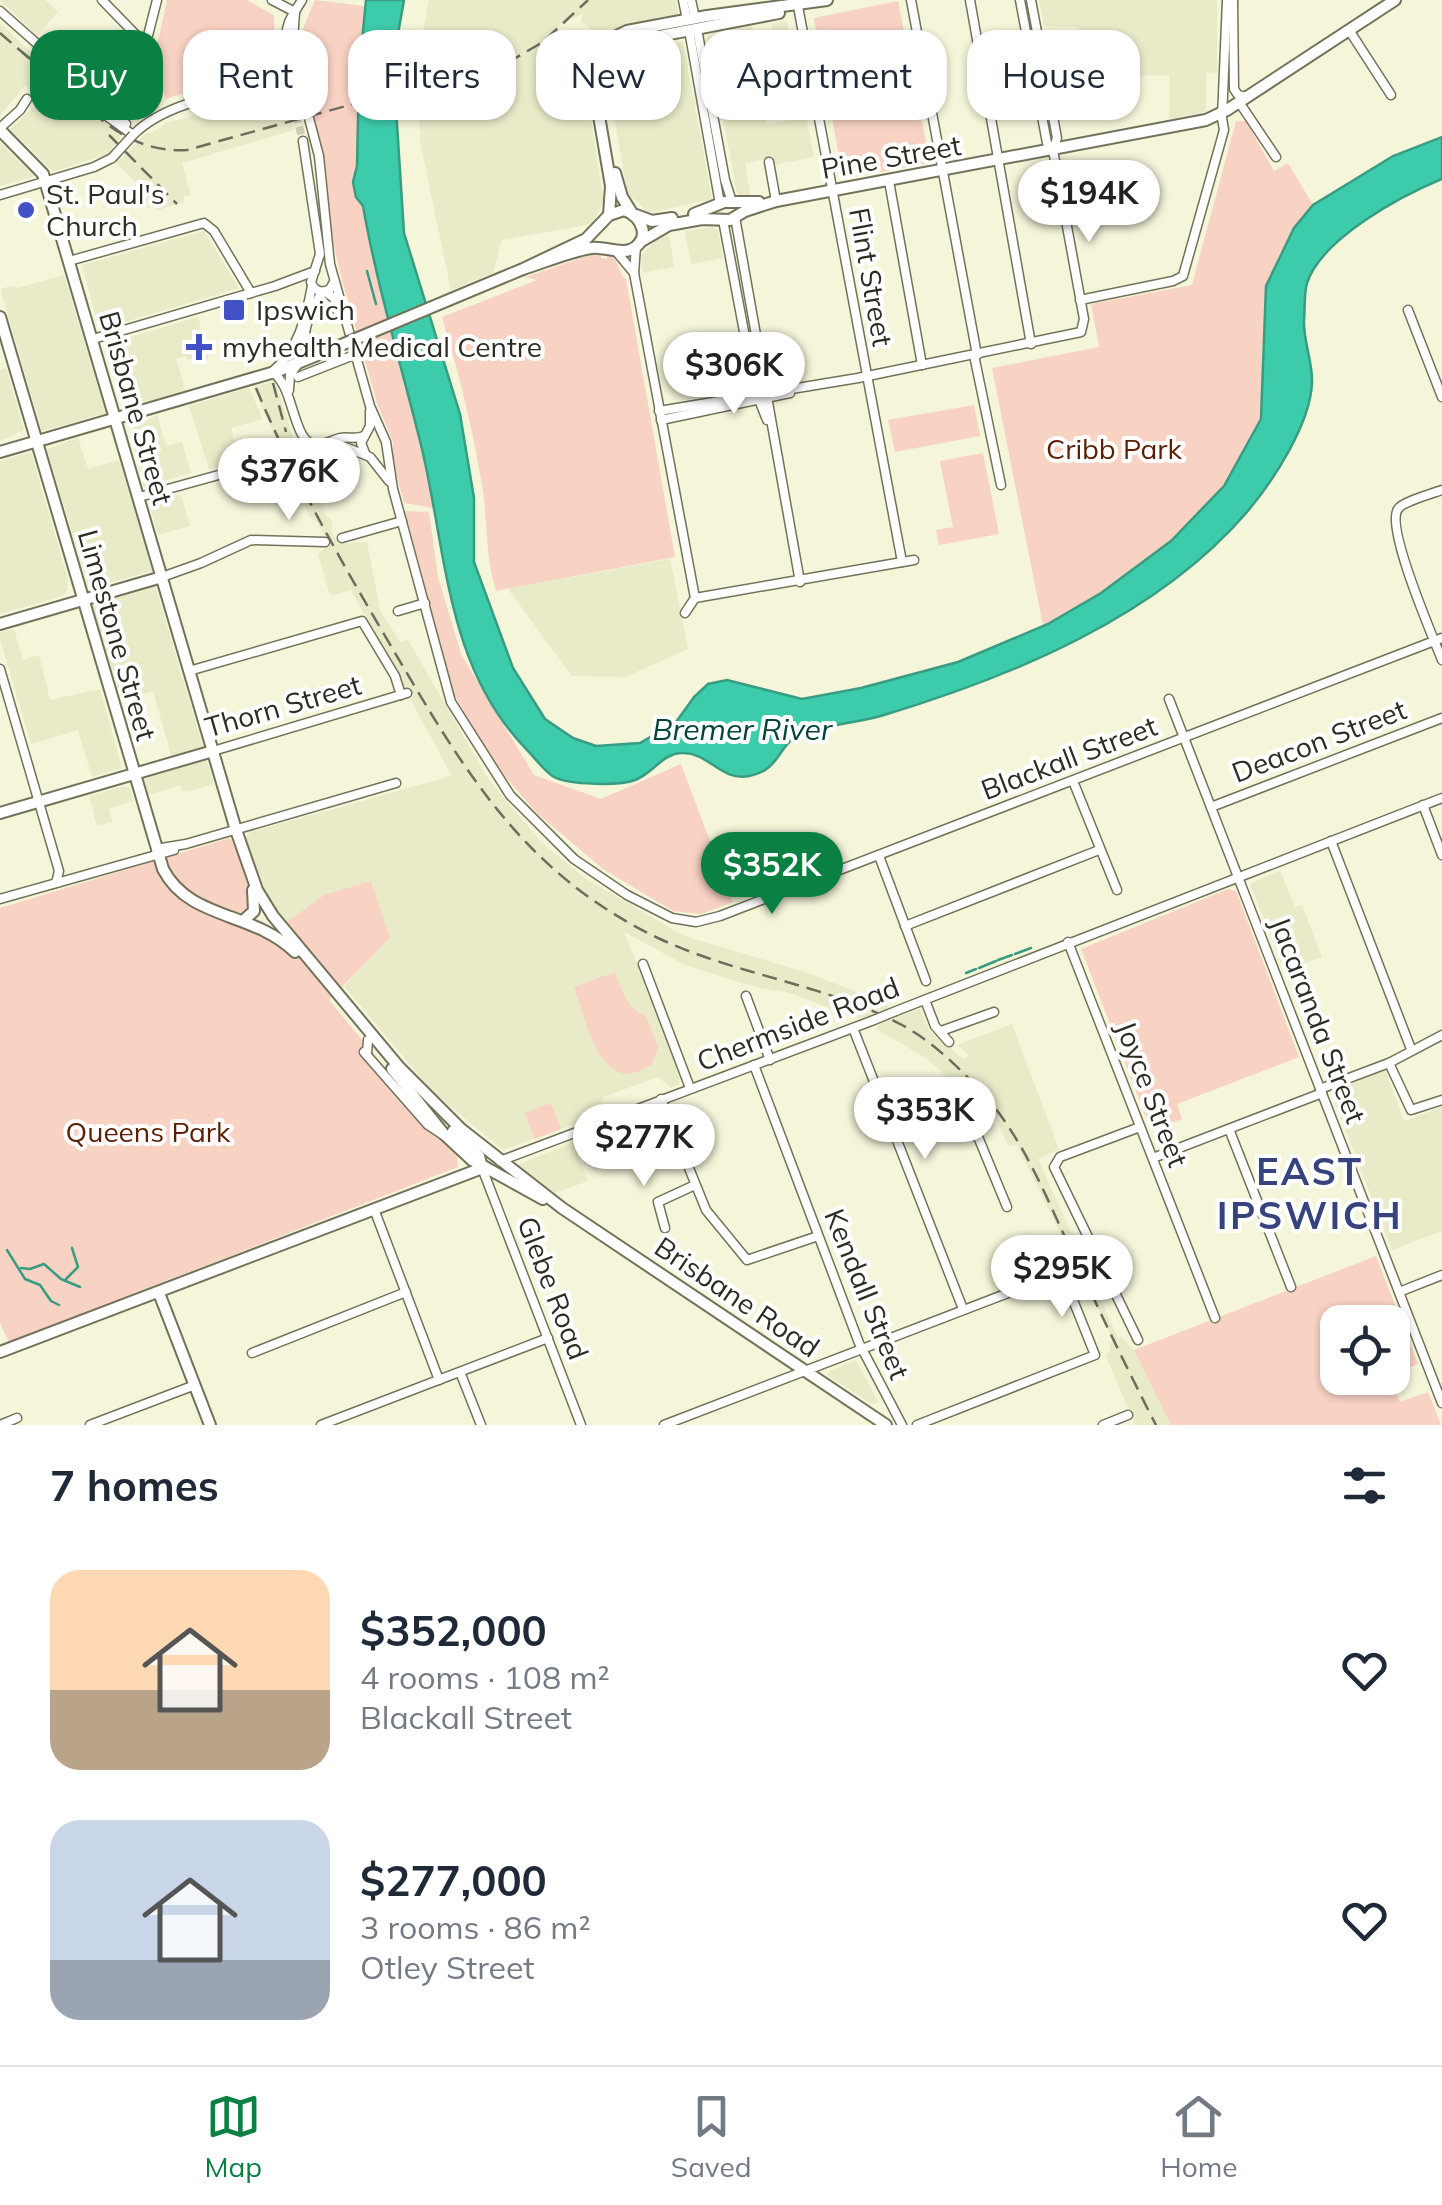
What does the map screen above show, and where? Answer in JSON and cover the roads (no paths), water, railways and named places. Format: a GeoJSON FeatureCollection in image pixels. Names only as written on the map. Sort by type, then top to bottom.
{"type":"FeatureCollection","features":[{"type":"Feature","properties":{"kind":"main road"},"geometry":{"type":"LineString","coordinates":[[640,30],[783,12],[798,3],[827,0]]}},
{"type":"Feature","properties":{"kind":"main road","name":"Pine Street"},"geometry":{"type":"LineString","coordinates":[[638,244],[673,224],[729,219],[776,202],[1193,124],[1222,113],[1395,0]]}},
{"type":"Feature","properties":{"kind":"main road"},"geometry":{"type":"LineString","coordinates":[[599,120],[611,186],[604,238],[613,250]]}},
{"type":"Feature","properties":{"kind":"main road"},"geometry":{"type":"LineString","coordinates":[[522,269],[589,249],[624,251],[638,244],[643,228],[623,200],[605,120]]}},
{"type":"Feature","properties":{"kind":"main road","name":"Brisbane Street"},"geometry":{"type":"LineString","coordinates":[[0,129],[43,174],[247,865]]}},
{"type":"Feature","properties":{"kind":"main road","name":"Pine Street"},"geometry":{"type":"LineString","coordinates":[[634,213],[661,221],[726,203],[776,202]]}},
{"type":"Feature","properties":{"kind":"main road"},"geometry":{"type":"LineString","coordinates":[[726,203],[729,219]]}},
{"type":"Feature","properties":{"kind":"main road"},"geometry":{"type":"LineString","coordinates":[[0,452],[298,364],[583,241],[620,210],[634,213]]}},
{"type":"Feature","properties":{"kind":"main road","name":"Limestone Street"},"geometry":{"type":"LineString","coordinates":[[0,317],[166,874],[184,896],[269,931],[294,952],[366,1049],[449,1139],[482,1168]]}},
{"type":"Feature","properties":{"kind":"main road"},"geometry":{"type":"LineString","coordinates":[[0,624],[162,577]]}},
{"type":"Feature","properties":{"kind":"main road","name":"Thorn Street"},"geometry":{"type":"LineString","coordinates":[[0,813],[212,750]]}},
{"type":"Feature","properties":{"kind":"main road"},"geometry":{"type":"LineString","coordinates":[[244,920],[253,914],[255,904],[247,865]]}},
{"type":"Feature","properties":{"kind":"main road"},"geometry":{"type":"LineString","coordinates":[[247,865],[272,916],[399,1067],[439,1108]]}},
{"type":"Feature","properties":{"kind":"main road","name":"Brisbane Road"},"geometry":{"type":"LineString","coordinates":[[439,1108],[562,1208],[886,1425]]}},
{"type":"Feature","properties":{"kind":"main road","name":"Brisbane Road"},"geometry":{"type":"LineString","coordinates":[[439,1108],[453,1130],[479,1156],[482,1168],[562,1208]]}},
{"type":"Feature","properties":{"kind":"main road"},"geometry":{"type":"LineString","coordinates":[[460,1176],[466,1165],[462,1151]]}},
{"type":"Feature","properties":{"kind":"main road","name":"Chermside Road"},"geometry":{"type":"LineString","coordinates":[[3,1353],[500,1161]]}},
{"type":"Feature","properties":{"kind":"main road"},"geometry":{"type":"LineString","coordinates":[[159,1292],[210,1425]]}},
{"type":"Feature","properties":{"kind":"street"},"geometry":{"type":"LineString","coordinates":[[102,0],[132,30]]}},
{"type":"Feature","properties":{"kind":"street"},"geometry":{"type":"LineString","coordinates":[[150,30],[157,0]]}},
{"type":"Feature","properties":{"kind":"street"},"geometry":{"type":"LineString","coordinates":[[272,0],[295,12]]}},
{"type":"Feature","properties":{"kind":"street"},"geometry":{"type":"LineString","coordinates":[[293,30],[295,12],[302,0]]}},
{"type":"Feature","properties":{"kind":"street"},"geometry":{"type":"LineString","coordinates":[[683,0],[692,24],[726,203]]}},
{"type":"Feature","properties":{"kind":"street"},"geometry":{"type":"LineString","coordinates":[[692,0],[692,24]]}},
{"type":"Feature","properties":{"kind":"street"},"geometry":{"type":"LineString","coordinates":[[911,0],[1000,486]]}},
{"type":"Feature","properties":{"kind":"street"},"geometry":{"type":"LineString","coordinates":[[970,0],[1031,344]]}},
{"type":"Feature","properties":{"kind":"street"},"geometry":{"type":"LineString","coordinates":[[1020,0],[1026,30]]}},
{"type":"Feature","properties":{"kind":"street"},"geometry":{"type":"LineString","coordinates":[[1031,0],[1036,30]]}},
{"type":"Feature","properties":{"kind":"street"},"geometry":{"type":"LineString","coordinates":[[1080,300],[1182,277],[1224,130],[1224,42],[1230,0]]}},
{"type":"Feature","properties":{"kind":"street"},"geometry":{"type":"LineString","coordinates":[[1230,0],[1235,43],[1234,89],[1244,99],[1276,157]]}},
{"type":"Feature","properties":{"kind":"street","name":"Flint Street"},"geometry":{"type":"LineString","coordinates":[[798,3],[902,562]]}},
{"type":"Feature","properties":{"kind":"street"},"geometry":{"type":"LineString","coordinates":[[0,12],[30,40]]}},
{"type":"Feature","properties":{"kind":"street"},"geometry":{"type":"LineString","coordinates":[[1350,30],[1391,95]]}},
{"type":"Feature","properties":{"kind":"street"},"geometry":{"type":"LineString","coordinates":[[1224,42],[1235,43]]}},
{"type":"Feature","properties":{"kind":"street"},"geometry":{"type":"LineString","coordinates":[[0,129],[26,100]]}},
{"type":"Feature","properties":{"kind":"street"},"geometry":{"type":"LineString","coordinates":[[114,120],[133,133]]}},
{"type":"Feature","properties":{"kind":"street"},"geometry":{"type":"LineString","coordinates":[[119,120],[133,133]]}},
{"type":"Feature","properties":{"kind":"street"},"geometry":{"type":"LineString","coordinates":[[0,195],[98,166],[112,158],[133,133],[151,120]]}},
{"type":"Feature","properties":{"kind":"street"},"geometry":{"type":"LineString","coordinates":[[307,120],[319,156],[324,230],[333,276],[354,355],[382,435],[393,489],[426,603],[398,611]]}},
{"type":"Feature","properties":{"kind":"street"},"geometry":{"type":"LineString","coordinates":[[660,416],[1076,336],[1084,322],[1053,150],[1047,144],[1043,120]]}},
{"type":"Feature","properties":{"kind":"street"},"geometry":{"type":"LineString","coordinates":[[1053,120],[1057,142],[1053,150]]}},
{"type":"Feature","properties":{"kind":"street"},"geometry":{"type":"LineString","coordinates":[[1045,133],[1056,132]]}},
{"type":"Feature","properties":{"kind":"street"},"geometry":{"type":"LineString","coordinates":[[302,141],[320,250],[296,343],[271,373],[279,376],[305,440],[316,445],[374,432],[382,435]]}},
{"type":"Feature","properties":{"kind":"street"},"geometry":{"type":"LineString","coordinates":[[769,162],[776,202]]}},
{"type":"Feature","properties":{"kind":"street"},"geometry":{"type":"LineString","coordinates":[[889,180],[922,365]]}},
{"type":"Feature","properties":{"kind":"street"},"geometry":{"type":"LineString","coordinates":[[729,219],[800,582]]}},
{"type":"Feature","properties":{"kind":"street"},"geometry":{"type":"LineString","coordinates":[[69,261],[208,224],[251,292]]}},
{"type":"Feature","properties":{"kind":"street"},"geometry":{"type":"LineString","coordinates":[[638,244],[634,273],[695,598],[685,613]]}},
{"type":"Feature","properties":{"kind":"street"},"geometry":{"type":"LineString","coordinates":[[613,250],[634,273]]}},
{"type":"Feature","properties":{"kind":"street"},"geometry":{"type":"LineString","coordinates":[[93,339],[324,268],[333,276]]}},
{"type":"Feature","properties":{"kind":"street"},"geometry":{"type":"LineString","coordinates":[[322,353],[306,350],[304,341],[313,305],[332,286],[333,276]]}},
{"type":"Feature","properties":{"kind":"street"},"geometry":{"type":"LineString","coordinates":[[291,279],[311,284],[335,300],[348,334]]}},
{"type":"Feature","properties":{"kind":"street"},"geometry":{"type":"LineString","coordinates":[[1408,310],[1439,381],[1442,397]]}},
{"type":"Feature","properties":{"kind":"street"},"geometry":{"type":"LineString","coordinates":[[298,377],[354,355]]}},
{"type":"Feature","properties":{"kind":"street"},"geometry":{"type":"LineString","coordinates":[[288,395],[288,379],[298,364]]}},
{"type":"Feature","properties":{"kind":"street"},"geometry":{"type":"LineString","coordinates":[[370,406],[361,447],[393,489]]}},
{"type":"Feature","properties":{"kind":"street"},"geometry":{"type":"LineString","coordinates":[[332,442],[367,455],[381,455],[385,449]]}},
{"type":"Feature","properties":{"kind":"street"},"geometry":{"type":"LineString","coordinates":[[139,497],[280,458]]}},
{"type":"Feature","properties":{"kind":"street"},"geometry":{"type":"LineString","coordinates":[[1442,490],[1397,509],[1400,548],[1438,639],[1442,660]]}},
{"type":"Feature","properties":{"kind":"street"},"geometry":{"type":"LineString","coordinates":[[342,538],[402,521]]}},
{"type":"Feature","properties":{"kind":"street"},"geometry":{"type":"LineString","coordinates":[[162,577],[251,540],[324,542]]}},
{"type":"Feature","properties":{"kind":"street"},"geometry":{"type":"LineString","coordinates":[[695,598],[914,560]]}},
{"type":"Feature","properties":{"kind":"street","name":"Blackall Street"},"geometry":{"type":"LineString","coordinates":[[426,603],[451,702],[490,768],[531,820],[596,875],[677,920],[711,920],[1438,639]]}},
{"type":"Feature","properties":{"kind":"street","name":"Thorn Street"},"geometry":{"type":"LineString","coordinates":[[190,671],[362,622],[404,694],[212,750]]}},
{"type":"Feature","properties":{"kind":"street"},"geometry":{"type":"LineString","coordinates":[[0,669],[60,872],[56,884]]}},
{"type":"Feature","properties":{"kind":"street","name":"Jacaranda Street"},"geometry":{"type":"LineString","coordinates":[[1170,699],[1442,1403]]}},
{"type":"Feature","properties":{"kind":"street","name":"Deacon Street"},"geometry":{"type":"LineString","coordinates":[[1212,807],[1442,718]]}},
{"type":"Feature","properties":{"kind":"street"},"geometry":{"type":"LineString","coordinates":[[1073,781],[1117,890]]}},
{"type":"Feature","properties":{"kind":"street"},"geometry":{"type":"LineString","coordinates":[[0,899],[396,783]]}},
{"type":"Feature","properties":{"kind":"street","name":"Chermside Road"},"geometry":{"type":"LineString","coordinates":[[500,1161],[1442,798]]}},
{"type":"Feature","properties":{"kind":"street"},"geometry":{"type":"LineString","coordinates":[[1423,806],[1442,855]]}},
{"type":"Feature","properties":{"kind":"street"},"geometry":{"type":"LineString","coordinates":[[1331,841],[1411,1049]]}},
{"type":"Feature","properties":{"kind":"street"},"geometry":{"type":"LineString","coordinates":[[905,926],[1099,850]]}},
{"type":"Feature","properties":{"kind":"street"},"geometry":{"type":"LineString","coordinates":[[878,856],[926,982]]}},
{"type":"Feature","properties":{"kind":"street","name":"Joyce Street"},"geometry":{"type":"LineString","coordinates":[[1068,942],[1215,1318]]}},
{"type":"Feature","properties":{"kind":"street"},"geometry":{"type":"LineString","coordinates":[[643,964],[690,1088]]}},
{"type":"Feature","properties":{"kind":"street"},"geometry":{"type":"LineString","coordinates":[[746,996],[770,1060]]}},
{"type":"Feature","properties":{"kind":"street"},"geometry":{"type":"LineString","coordinates":[[924,1000],[949,1042]]}},
{"type":"Feature","properties":{"kind":"street"},"geometry":{"type":"LineString","coordinates":[[941,1032],[994,1012]]}},
{"type":"Feature","properties":{"kind":"street"},"geometry":{"type":"LineString","coordinates":[[853,1028],[963,1310]]}},
{"type":"Feature","properties":{"kind":"street"},"geometry":{"type":"LineString","coordinates":[[1153,1158],[1389,1063],[1442,1035]]}},
{"type":"Feature","properties":{"kind":"street"},"geometry":{"type":"LineString","coordinates":[[366,1049],[374,1064],[428,1126],[449,1139]]}},
{"type":"Feature","properties":{"kind":"street"},"geometry":{"type":"LineString","coordinates":[[1389,1063],[1410,1110],[1442,1100]]}},
{"type":"Feature","properties":{"kind":"street","name":"Kendall Street"},"geometry":{"type":"LineString","coordinates":[[754,1066],[861,1349],[902,1425]]}},
{"type":"Feature","properties":{"kind":"street"},"geometry":{"type":"LineString","coordinates":[[662,1099],[711,1219],[748,1261],[818,1236]]}},
{"type":"Feature","properties":{"kind":"street"},"geometry":{"type":"LineString","coordinates":[[891,1126],[956,1102],[964,1103],[1007,1207]]}},
{"type":"Feature","properties":{"kind":"street"},"geometry":{"type":"LineString","coordinates":[[1138,1340],[1054,1169],[1060,1157],[1140,1127]]}},
{"type":"Feature","properties":{"kind":"street"},"geometry":{"type":"LineString","coordinates":[[1229,1128],[1291,1288]]}},
{"type":"Feature","properties":{"kind":"street","name":"Glebe Road"},"geometry":{"type":"LineString","coordinates":[[482,1168],[581,1425]]}},
{"type":"Feature","properties":{"kind":"street"},"geometry":{"type":"LineString","coordinates":[[492,1194],[507,1180]]}},
{"type":"Feature","properties":{"kind":"street"},"geometry":{"type":"LineString","coordinates":[[664,1228],[658,1202],[696,1185]]}},
{"type":"Feature","properties":{"kind":"street"},"geometry":{"type":"LineString","coordinates":[[374,1209],[439,1380]]}},
{"type":"Feature","properties":{"kind":"street"},"geometry":{"type":"LineString","coordinates":[[664,1425],[1061,1274],[1096,1356],[917,1425]]}},
{"type":"Feature","properties":{"kind":"street"},"geometry":{"type":"LineString","coordinates":[[1399,1292],[1442,1275]]}},
{"type":"Feature","properties":{"kind":"street"},"geometry":{"type":"LineString","coordinates":[[252,1352],[406,1292]]}},
{"type":"Feature","properties":{"kind":"street"},"geometry":{"type":"LineString","coordinates":[[321,1425],[548,1338]]}},
{"type":"Feature","properties":{"kind":"street"},"geometry":{"type":"LineString","coordinates":[[1429,1368],[1442,1363]]}},
{"type":"Feature","properties":{"kind":"street"},"geometry":{"type":"LineString","coordinates":[[460,1372],[481,1425]]}},
{"type":"Feature","properties":{"kind":"street"},"geometry":{"type":"LineString","coordinates":[[90,1425],[195,1385]]}},
{"type":"Feature","properties":{"kind":"street"},"geometry":{"type":"LineString","coordinates":[[1103,1425],[1128,1415]]}},
{"type":"Feature","properties":{"kind":"street"},"geometry":{"type":"LineString","coordinates":[[0,1425],[17,1418]]}},
{"type":"Feature","properties":{"kind":"water","name":"Bremer River"},"geometry":{"type":"Polygon","coordinates":[[[366,0],[404,0],[399,30],[363,30],[366,0]]]}},
{"type":"Feature","properties":{"kind":"water","name":"Bremer River"},"geometry":{"type":"Polygon","coordinates":[[[358,120],[397,120],[404,233],[460,414],[474,498],[474,562],[513,668],[545,719],[573,738],[596,746],[640,743],[676,722],[708,684],[727,680],[802,699],[861,688],[958,662],[1048,624],[1101,593],[1171,541],[1224,486],[1261,419],[1266,286],[1294,228],[1313,205],[1393,156],[1442,137],[1442,179],[1365,221],[1315,266],[1306,287],[1305,336],[1312,383],[1305,417],[1278,469],[1247,512],[1170,583],[1080,638],[982,682],[884,715],[803,733],[760,773],[731,775],[700,757],[682,753],[669,756],[628,782],[594,784],[571,782],[547,772],[501,718],[480,683],[465,645],[363,206],[356,197],[353,182],[358,120]]]}},
{"type":"Feature","properties":{"kind":"waterway"},"geometry":{"type":"LineString","coordinates":[[367,271],[376,304]]}},
{"type":"Feature","properties":{"kind":"waterway"},"geometry":{"type":"LineString","coordinates":[[1015,954],[1031,948]]}},
{"type":"Feature","properties":{"kind":"waterway"},"geometry":{"type":"LineString","coordinates":[[998,960],[1012,955]]}},
{"type":"Feature","properties":{"kind":"waterway"},"geometry":{"type":"LineString","coordinates":[[979,968],[996,961]]}},
{"type":"Feature","properties":{"kind":"waterway"},"geometry":{"type":"LineString","coordinates":[[966,973],[976,969]]}},
{"type":"Feature","properties":{"kind":"waterway"},"geometry":{"type":"LineString","coordinates":[[66,1279],[78,1267],[72,1248]]}},
{"type":"Feature","properties":{"kind":"waterway"},"geometry":{"type":"LineString","coordinates":[[7,1250],[25,1279],[40,1285],[51,1301],[59,1305]]}},
{"type":"Feature","properties":{"kind":"waterway"},"geometry":{"type":"LineString","coordinates":[[21,1268],[44,1264],[61,1279],[80,1287]]}},
{"type":"Feature","properties":{"kind":"tunnel"},"geometry":{"type":"LineString","coordinates":[[297,120],[303,141]]}},
{"type":"Feature","properties":{"kind":"railway"},"geometry":{"type":"LineString","coordinates":[[22,52],[119,132],[150,146],[187,150],[512,60],[543,42],[588,0]]}},
{"type":"Feature","properties":{"kind":"railway"},"geometry":{"type":"LineString","coordinates":[[0,33],[30,59]]}},
{"type":"Feature","properties":{"kind":"railway"},"geometry":{"type":"LineString","coordinates":[[109,135],[177,204]]}},
{"type":"Feature","properties":{"kind":"railway"},"geometry":{"type":"LineString","coordinates":[[273,383],[286,432]]}},
{"type":"Feature","properties":{"kind":"railway"},"geometry":{"type":"LineString","coordinates":[[256,388],[299,481],[347,570],[436,722],[495,806],[566,879],[608,910],[658,938],[871,1010],[911,1030],[950,1060],[992,1104],[1018,1142],[1156,1425]]}},
{"type":"Feature","properties":{"kind":"place","name":"St. Paul's Church"},"geometry":{"type":"Point","coordinates":[26,210]}},
{"type":"Feature","properties":{"kind":"place","name":"Ipswich"},"geometry":{"type":"Point","coordinates":[234,310]}},
{"type":"Feature","properties":{"kind":"place","name":"myhealth Medical Centre"},"geometry":{"type":"Point","coordinates":[199,347]}},
{"type":"Feature","properties":{"kind":"district","name":"EAST IPSWICH"},"geometry":{"type":"Point","coordinates":[1310,1194]}},
{"type":"Feature","properties":{"kind":"park label","name":"Cribb Park"},"geometry":{"type":"Point","coordinates":[1114,449]}},
{"type":"Feature","properties":{"kind":"park label","name":"Queens Park"},"geometry":{"type":"Point","coordinates":[148,1132]}}]}
